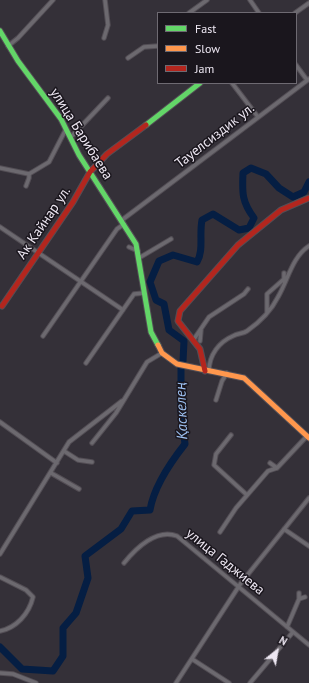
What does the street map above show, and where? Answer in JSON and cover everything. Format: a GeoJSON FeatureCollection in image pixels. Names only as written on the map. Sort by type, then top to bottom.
{"type":"FeatureCollection","features":[{"type":"Feature","properties":{"kind":"street"},"geometry":{"type":"LineString","coordinates":[[8,46],[18,38],[53,0]]}},
{"type":"Feature","properties":{"kind":"street"},"geometry":{"type":"LineString","coordinates":[[104,38],[108,25],[105,0]]}},
{"type":"Feature","properties":{"kind":"street"},"geometry":{"type":"LineString","coordinates":[[190,12],[207,0]]}},
{"type":"Feature","properties":{"kind":"street"},"geometry":{"type":"LineString","coordinates":[[250,0],[258,12]]}},
{"type":"Feature","properties":{"kind":"street"},"geometry":{"type":"LineString","coordinates":[[296,12],[309,3]]}},
{"type":"Feature","properties":{"kind":"street","name":"улица Барибаева"},"geometry":{"type":"LineString","coordinates":[[0,31],[8,46],[66,129],[79,155],[136,244],[151,332],[162,353]]}},
{"type":"Feature","properties":{"kind":"street"},"geometry":{"type":"LineString","coordinates":[[128,58],[144,47],[157,46]]}},
{"type":"Feature","properties":{"kind":"street","name":"Тауелсиздик ул."},"geometry":{"type":"LineString","coordinates":[[43,336],[80,281],[123,222],[308,79],[297,66]]}},
{"type":"Feature","properties":{"kind":"street","name":"Ак Кайнар ул."},"geometry":{"type":"LineString","coordinates":[[2,306],[75,199],[90,172],[107,154],[199,84]]}},
{"type":"Feature","properties":{"kind":"street"},"geometry":{"type":"LineString","coordinates":[[233,84],[258,117]]}},
{"type":"Feature","properties":{"kind":"street"},"geometry":{"type":"LineString","coordinates":[[71,137],[108,98]]}},
{"type":"Feature","properties":{"kind":"street"},"geometry":{"type":"LineString","coordinates":[[0,168],[29,174],[49,162],[66,129]]}},
{"type":"Feature","properties":{"kind":"street"},"geometry":{"type":"LineString","coordinates":[[26,186],[29,174]]}},
{"type":"Feature","properties":{"kind":"street"},"geometry":{"type":"LineString","coordinates":[[207,371],[194,339],[178,321],[178,315],[184,306],[238,245],[282,210],[309,198]]}},
{"type":"Feature","properties":{"kind":"street"},"geometry":{"type":"LineString","coordinates":[[0,227],[123,310]]}},
{"type":"Feature","properties":{"kind":"street"},"geometry":{"type":"LineString","coordinates":[[139,258],[171,240]]}},
{"type":"Feature","properties":{"kind":"street"},"geometry":{"type":"LineString","coordinates":[[207,371],[212,355],[223,342],[234,335],[246,332],[267,313],[278,297],[284,280],[299,255],[309,246]]}},
{"type":"Feature","properties":{"kind":"street"},"geometry":{"type":"LineString","coordinates":[[129,247],[138,250]]}},
{"type":"Feature","properties":{"kind":"street"},"geometry":{"type":"LineString","coordinates":[[267,313],[268,294],[284,280],[284,273]]}},
{"type":"Feature","properties":{"kind":"street"},"geometry":{"type":"LineString","coordinates":[[194,339],[209,317],[244,294],[248,289]]}},
{"type":"Feature","properties":{"kind":"street"},"geometry":{"type":"LineString","coordinates":[[86,363],[134,294],[144,293]]}},
{"type":"Feature","properties":{"kind":"street"},"geometry":{"type":"LineString","coordinates":[[200,341],[202,329]]}},
{"type":"Feature","properties":{"kind":"street"},"geometry":{"type":"LineString","coordinates":[[92,442],[122,401],[147,362],[162,353],[178,364],[187,367],[228,373],[244,378],[308,437],[277,468],[268,471],[247,495],[220,532]]}},
{"type":"Feature","properties":{"kind":"street"},"geometry":{"type":"LineString","coordinates":[[216,400],[222,381],[228,373]]}},
{"type":"Feature","properties":{"kind":"street"},"geometry":{"type":"LineString","coordinates":[[0,554],[72,440],[122,401]]}},
{"type":"Feature","properties":{"kind":"street"},"geometry":{"type":"LineString","coordinates":[[0,422],[57,463]]}},
{"type":"Feature","properties":{"kind":"street"},"geometry":{"type":"LineString","coordinates":[[231,436],[216,454],[214,465],[247,495]]}},
{"type":"Feature","properties":{"kind":"street"},"geometry":{"type":"LineString","coordinates":[[64,451],[78,460],[92,462]]}},
{"type":"Feature","properties":{"kind":"street"},"geometry":{"type":"LineString","coordinates":[[270,463],[277,468]]}},
{"type":"Feature","properties":{"kind":"street"},"geometry":{"type":"LineString","coordinates":[[51,474],[80,489]]}},
{"type":"Feature","properties":{"kind":"street"},"geometry":{"type":"LineString","coordinates":[[176,683],[238,587],[309,498]]}},
{"type":"Feature","properties":{"kind":"street"},"geometry":{"type":"LineString","coordinates":[[284,529],[309,546]]}},
{"type":"Feature","properties":{"kind":"street","name":"улица Гаджиева"},"geometry":{"type":"LineString","coordinates":[[124,563],[150,539],[163,534],[172,534],[184,541],[309,645]]}},
{"type":"Feature","properties":{"kind":"street"},"geometry":{"type":"LineString","coordinates":[[0,576],[26,590],[33,597],[28,609],[16,625],[9,629],[0,631]]}},
{"type":"Feature","properties":{"kind":"street"},"geometry":{"type":"LineString","coordinates":[[287,627],[299,599],[299,593]]}},
{"type":"Feature","properties":{"kind":"street"},"geometry":{"type":"LineString","coordinates":[[299,599],[305,597]]}},
{"type":"Feature","properties":{"kind":"street"},"geometry":{"type":"LineString","coordinates":[[250,683],[293,632]]}},
{"type":"Feature","properties":{"kind":"street"},"geometry":{"type":"LineString","coordinates":[[192,659],[229,683]]}},
{"type":"Feature","properties":{"kind":"street"},"geometry":{"type":"LineString","coordinates":[[0,673],[13,674],[36,683]]}},
{"type":"Feature","properties":{"kind":"waterway","name":"Қаскелең"},"geometry":{"type":"LineString","coordinates":[[183,361],[184,341],[169,330],[164,304],[156,300],[150,282],[159,261],[173,255],[197,262],[201,247],[202,220],[213,214],[239,230],[249,228],[254,218],[245,202],[243,192],[243,173],[251,168],[266,174],[279,188],[293,197],[304,192],[309,182]]}},
{"type":"Feature","properties":{"kind":"waterway","name":"Қаскелең"},"geometry":{"type":"LineString","coordinates":[[0,647],[22,669],[53,671],[63,656],[63,628],[76,613],[88,578],[85,556],[121,529],[132,511],[150,510],[155,492],[168,467],[185,444],[181,411],[181,367]]}},
{"type":"Feature","properties":{"kind":"traffic: fast"},"geometry":{"type":"LineString","coordinates":[[0,31],[18,61],[61,119],[79,155],[136,244],[151,332],[158,345]]}},
{"type":"Feature","properties":{"kind":"traffic: fast"},"geometry":{"type":"LineString","coordinates":[[146,125],[199,84]]}},
{"type":"Feature","properties":{"kind":"traffic: slow"},"geometry":{"type":"LineString","coordinates":[[158,345],[162,353],[177,364],[244,378],[309,438]]}},
{"type":"Feature","properties":{"kind":"traffic: jam"},"geometry":{"type":"LineString","coordinates":[[2,306],[73,202],[90,172],[107,154],[146,125]]}},
{"type":"Feature","properties":{"kind":"traffic: jam"},"geometry":{"type":"LineString","coordinates":[[205,371],[200,349],[178,321],[180,311],[238,245],[281,210],[309,198]]}}]}
